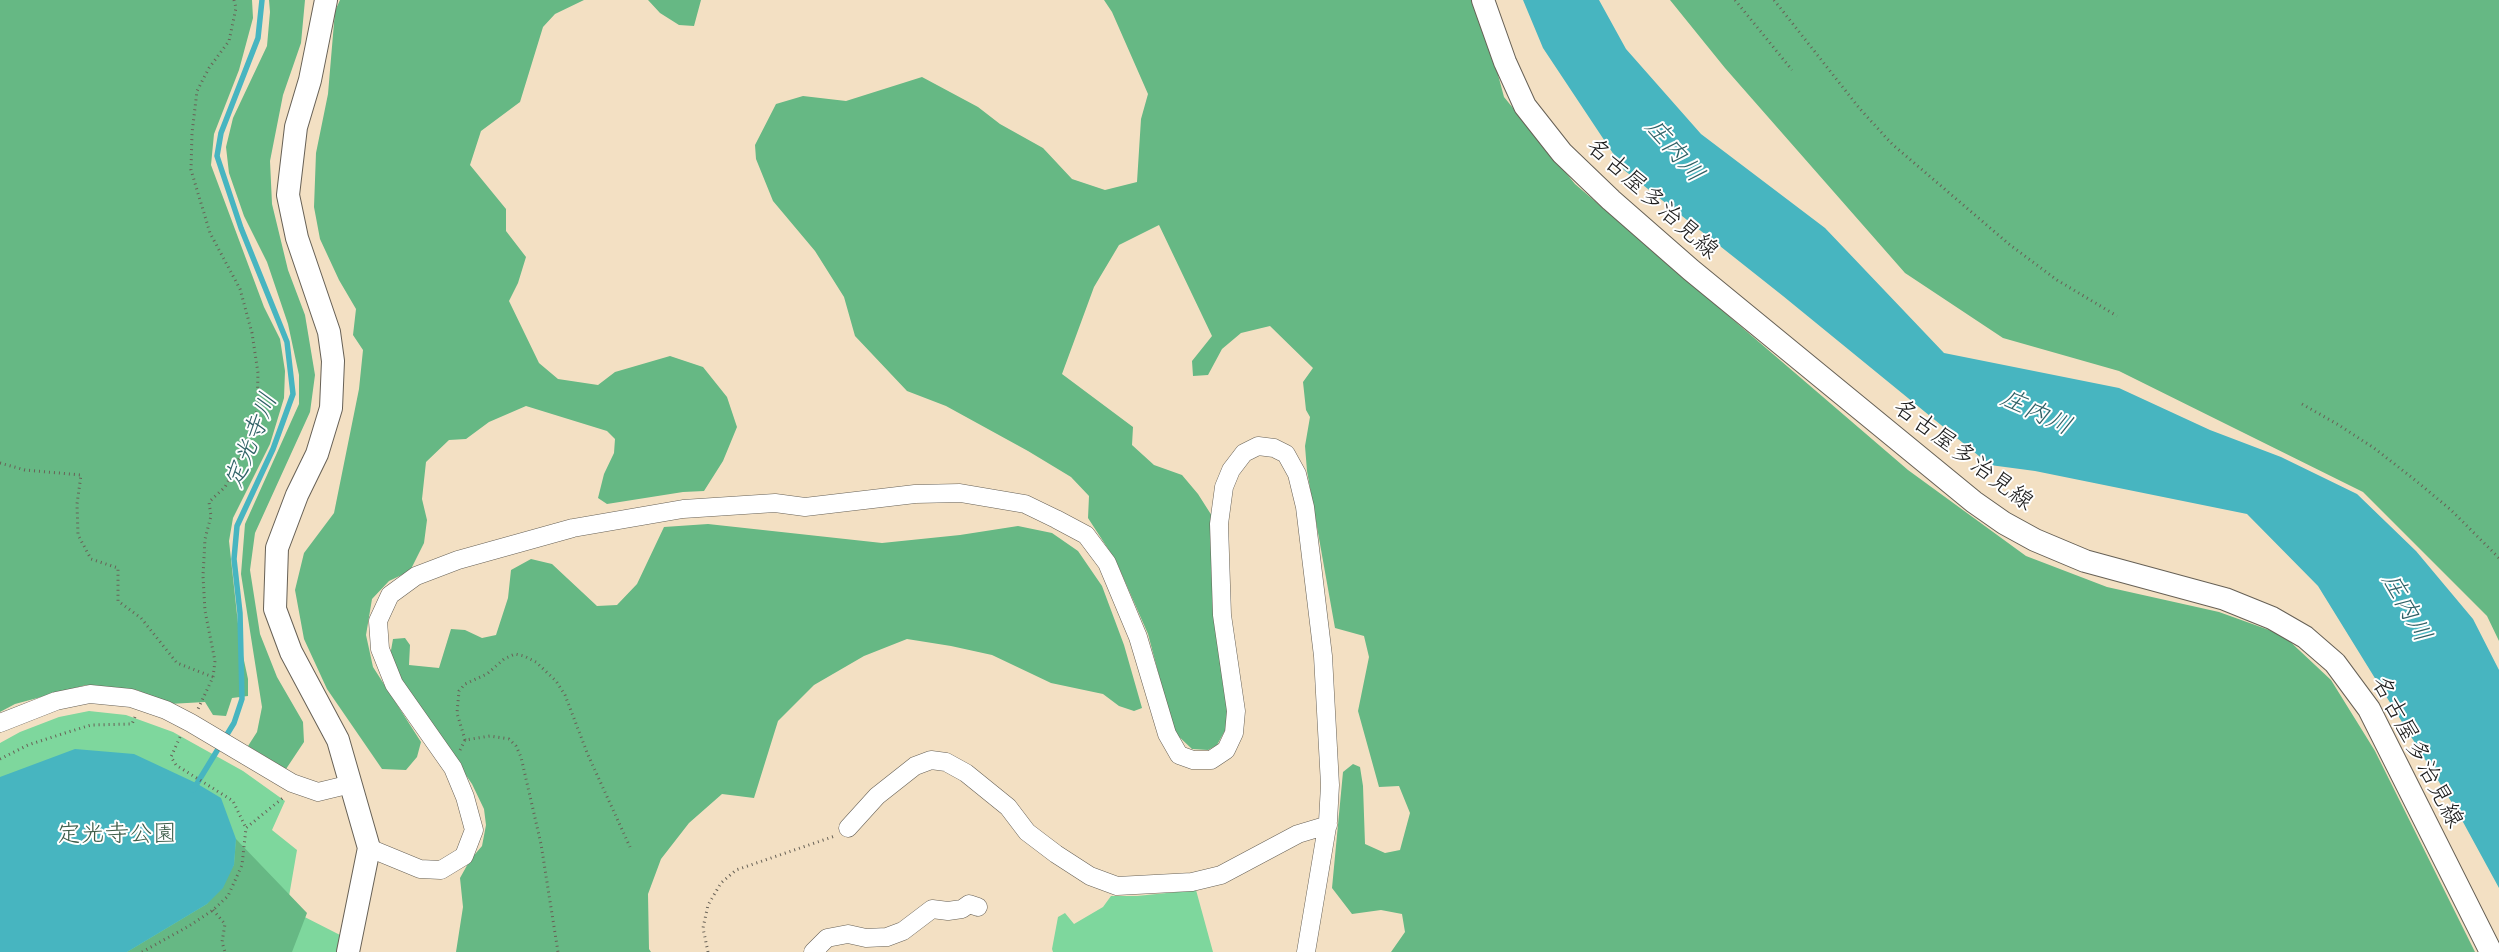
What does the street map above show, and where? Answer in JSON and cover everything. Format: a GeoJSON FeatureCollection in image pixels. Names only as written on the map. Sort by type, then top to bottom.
{"type":"FeatureCollection","features":[{"type":"Feature","properties":{"kind":"main road"},"geometry":{"type":"LineString","coordinates":[[326,0],[310,80],[296,127],[288,195],[297,238],[329,332],[333,361],[331,408],[318,454],[297,495],[277,548],[275,609],[291,652],[338,740],[369,848],[348,952]]}},
{"type":"Feature","properties":{"kind":"main road","name":"名古屋多治見線"},"geometry":{"type":"LineString","coordinates":[[1483,0],[1505,62],[1526,106],[1562,153],[1611,200],[1691,270],[1974,502],[2004,523],[2035,540],[2085,561],[2225,599],[2272,618],[2305,637],[2336,663],[2369,709],[2491,952]]}},
{"type":"Feature","properties":{"kind":"street"},"geometry":{"type":"LineString","coordinates":[[369,848],[420,869],[442,870],[464,856],[474,830],[466,797],[450,763],[394,684],[380,649],[378,621],[390,595],[416,576],[458,560],[573,528],[682,509],[774,503],[805,507],[915,494],[960,493],[1025,504],[1086,535],[1107,563],[1130,618],[1167,734],[1178,755],[1194,760],[1211,760],[1226,750],[1234,733],[1236,711],[1222,615],[1219,524],[1224,486],[1231,470],[1244,453],[1258,446],[1274,448],[1286,454],[1297,474],[1305,507],[1323,656],[1330,784],[1328,825],[1306,952]]}},
{"type":"Feature","properties":{"kind":"street"},"geometry":{"type":"LineString","coordinates":[[0,723],[56,701],[90,694],[131,698],[166,710],[193,729],[242,754],[292,783],[318,792],[351,784]]}},
{"type":"Feature","properties":{"kind":"street"},"geometry":{"type":"LineString","coordinates":[[848,828],[860,812],[877,796],[916,766],[932,760],[946,762],[966,773],[1008,807],[1027,832],[1056,854],[1090,876],[1117,886],[1192,882],[1222,875],[1298,834],[1328,825]]}},
{"type":"Feature","properties":{"kind":"street"},"geometry":{"type":"LineString","coordinates":[[813,952],[827,938],[848,934],[866,938],[888,937],[903,931],[932,909],[948,911],[962,909],[969,904],[978,907]]}},
{"type":"Feature","properties":{"kind":"path"},"geometry":{"type":"LineString","coordinates":[[142,952],[213,910],[228,896],[242,865],[246,828],[232,800],[176,765],[171,757],[193,729],[213,677],[215,661],[205,611],[202,576],[206,539],[211,516],[208,502],[225,487],[236,467],[257,411],[258,373],[252,333],[240,289],[210,233],[191,170],[192,133],[197,91],[209,68],[229,41],[236,8],[234,0]]}},
{"type":"Feature","properties":{"kind":"path"},"geometry":{"type":"LineString","coordinates":[[1734,0],[1792,70]]}},
{"type":"Feature","properties":{"kind":"path"},"geometry":{"type":"LineString","coordinates":[[1774,0],[1860,109],[1892,144],[2010,245],[2057,280],[2117,316]]}},
{"type":"Feature","properties":{"kind":"path"},"geometry":{"type":"LineString","coordinates":[[2302,404],[2337,424],[2394,464],[2451,510],[2499,558]]}},
{"type":"Feature","properties":{"kind":"path"},"geometry":{"type":"LineString","coordinates":[[0,463],[25,470],[81,475],[77,504],[78,535],[91,559],[118,568],[118,601],[141,618],[177,663],[213,677]]}},
{"type":"Feature","properties":{"kind":"path"},"geometry":{"type":"LineString","coordinates":[[450,763],[457,758],[465,740],[457,712],[459,691],[465,684],[487,674],[504,659],[515,654],[524,656],[536,662],[556,681],[565,695],[588,755],[630,847]]}},
{"type":"Feature","properties":{"kind":"path"},"geometry":{"type":"LineString","coordinates":[[0,759],[28,745],[91,725],[132,724],[136,714]]}},
{"type":"Feature","properties":{"kind":"path"},"geometry":{"type":"LineString","coordinates":[[465,740],[500,736],[508,739],[516,746],[521,757],[541,844],[558,952]]}},
{"type":"Feature","properties":{"kind":"path"},"geometry":{"type":"LineString","coordinates":[[246,828],[286,795]]}},
{"type":"Feature","properties":{"kind":"path"},"geometry":{"type":"LineString","coordinates":[[708,952],[703,928],[708,905],[721,883],[736,870],[833,837],[848,828]]}},
{"type":"Feature","properties":{"kind":"path"},"geometry":{"type":"LineString","coordinates":[[213,910],[225,924],[222,942],[226,952]]}},
{"type":"Feature","properties":{"kind":"green space"},"geometry":{"type":"Polygon","coordinates":[[[0,0],[252,0],[253,18],[239,70],[214,134],[211,165],[264,307],[280,339],[285,371],[284,398],[270,444],[233,518],[229,541],[240,642],[248,679],[248,696],[232,698],[226,716],[213,715],[205,702],[169,704],[137,690],[86,685],[15,704],[0,712],[0,0]]]}},
{"type":"Feature","properties":{"kind":"green space"},"geometry":{"type":"Polygon","coordinates":[[[269,0],[305,0],[301,43],[283,95],[270,161],[272,204],[288,270],[305,315],[315,375],[310,412],[255,533],[250,570],[260,634],[277,677],[303,722],[304,742],[286,769],[248,746],[257,732],[262,707],[241,574],[245,524],[299,404],[299,375],[288,324],[267,262],[244,216],[229,173],[226,147],[233,118],[267,46],[270,12],[269,0]]]}},
{"type":"Feature","properties":{"kind":"green space"},"geometry":{"type":"Polygon","coordinates":[[[340,0],[584,0],[555,14],[543,27],[520,102],[481,131],[470,165],[506,209],[506,231],[526,257],[518,283],[509,301],[539,363],[558,379],[598,385],[615,372],[670,356],[703,367],[727,397],[737,427],[723,461],[704,491],[683,492],[607,504],[598,498],[604,474],[614,453],[615,439],[607,431],[526,406],[489,422],[466,439],[449,440],[426,462],[422,499],[427,520],[424,543],[410,571],[389,581],[372,599],[366,635],[373,667],[421,742],[417,757],[406,770],[382,769],[327,689],[304,639],[295,590],[304,553],[334,513],[359,389],[363,350],[353,335],[356,309],[339,280],[320,239],[314,207],[316,153],[328,94],[335,11],[340,0]]]}},
{"type":"Feature","properties":{"kind":"green space"},"geometry":{"type":"Polygon","coordinates":[[[648,0],[701,0],[694,26],[679,25],[660,13],[648,0]]]}},
{"type":"Feature","properties":{"kind":"green space"},"geometry":{"type":"Polygon","coordinates":[[[1104,0],[1478,0],[1504,97],[1575,184],[1908,470],[2026,556],[2107,587],[2219,612],[2283,635],[2331,680],[2375,751],[2475,952],[1391,952],[1405,932],[1402,914],[1381,910],[1352,914],[1332,888],[1343,772],[1353,764],[1360,767],[1363,786],[1365,844],[1385,853],[1400,850],[1410,813],[1399,786],[1379,787],[1358,711],[1369,657],[1364,636],[1335,628],[1307,471],[1305,446],[1310,417],[1306,410],[1303,382],[1313,368],[1270,326],[1241,333],[1222,349],[1208,375],[1193,376],[1192,361],[1212,336],[1159,225],[1119,245],[1094,287],[1062,374],[1133,427],[1132,445],[1154,465],[1182,475],[1198,494],[1212,516],[1228,725],[1217,745],[1208,750],[1192,749],[1174,732],[1148,634],[1116,561],[1088,518],[1089,496],[1071,477],[1028,451],[946,406],[907,391],[855,336],[844,297],[815,251],[773,201],[756,159],[755,145],[776,104],[803,96],[846,101],[922,77],[978,107],[1000,124],[1043,148],[1072,179],[1105,190],[1137,182],[1141,119],[1148,94],[1112,12],[1104,0]]]}},
{"type":"Feature","properties":{"kind":"green space"},"geometry":{"type":"Polygon","coordinates":[[[1670,0],[2499,0],[2499,641],[2487,616],[2363,492],[2119,371],[2003,338],[1905,273],[1725,68],[1670,0]]]}},
{"type":"Feature","properties":{"kind":"green space"},"geometry":{"type":"Polygon","coordinates":[[[708,524],[882,543],[960,535],[1018,526],[1052,533],[1078,551],[1102,586],[1124,645],[1142,708],[1134,711],[1119,706],[1103,694],[1051,683],[992,655],[907,639],[864,656],[814,685],[778,721],[754,798],[722,794],[689,823],[661,859],[648,894],[649,949],[651,952],[456,952],[463,907],[460,878],[470,860],[482,846],[486,825],[484,809],[472,784],[404,685],[390,656],[393,639],[405,638],[410,645],[409,665],[439,668],[451,629],[465,630],[482,638],[496,635],[508,598],[511,570],[531,559],[552,564],[597,606],[617,605],[637,584],[664,527],[708,524]]]}},
{"type":"Feature","properties":{"kind":"green space","name":"定光寺公園"},"geometry":{"type":"Polygon","coordinates":[[[89,711],[126,715],[173,732],[243,771],[285,801],[272,830],[297,850],[287,908],[342,936],[339,952],[0,952],[0,743],[20,732],[59,717],[89,711]]]}},
{"type":"Feature","properties":{"kind":"green space"},"geometry":{"type":"Polygon","coordinates":[[[236,839],[307,913],[292,952],[127,952],[207,904],[234,865],[236,839]]]}},
{"type":"Feature","properties":{"kind":"green space"},"geometry":{"type":"Polygon","coordinates":[[[1196,890],[1213,952],[1053,952],[1058,917],[1065,913],[1074,924],[1103,907],[1111,896],[1137,896],[1196,890]]]}},
{"type":"Feature","properties":{"kind":"water","name":"庄内川"},"geometry":{"type":"Polygon","coordinates":[[[1523,0],[1599,0],[1626,49],[1701,134],[1825,228],[1944,353],[2119,388],[2210,430],[2281,457],[2357,494],[2416,551],[2473,619],[2499,670],[2499,888],[2457,811],[2318,586],[2247,514],[2035,471],[1990,465],[1783,296],[1624,170],[1543,48],[1523,0]]]}},
{"type":"Feature","properties":{"kind":"water","name":"定光寺公園"},"geometry":{"type":"Polygon","coordinates":[[[75,749],[134,754],[196,783],[221,798],[236,839],[234,865],[223,888],[207,904],[127,952],[0,952],[0,777],[75,749]]]}},
{"type":"Feature","properties":{"kind":"waterway","name":"定光寺川"},"geometry":{"type":"LineString","coordinates":[[193,790],[234,723],[242,699],[240,613],[234,559],[237,526],[273,449],[293,394],[287,342],[241,228],[217,156],[221,133],[258,38],[262,0]]}}]}
